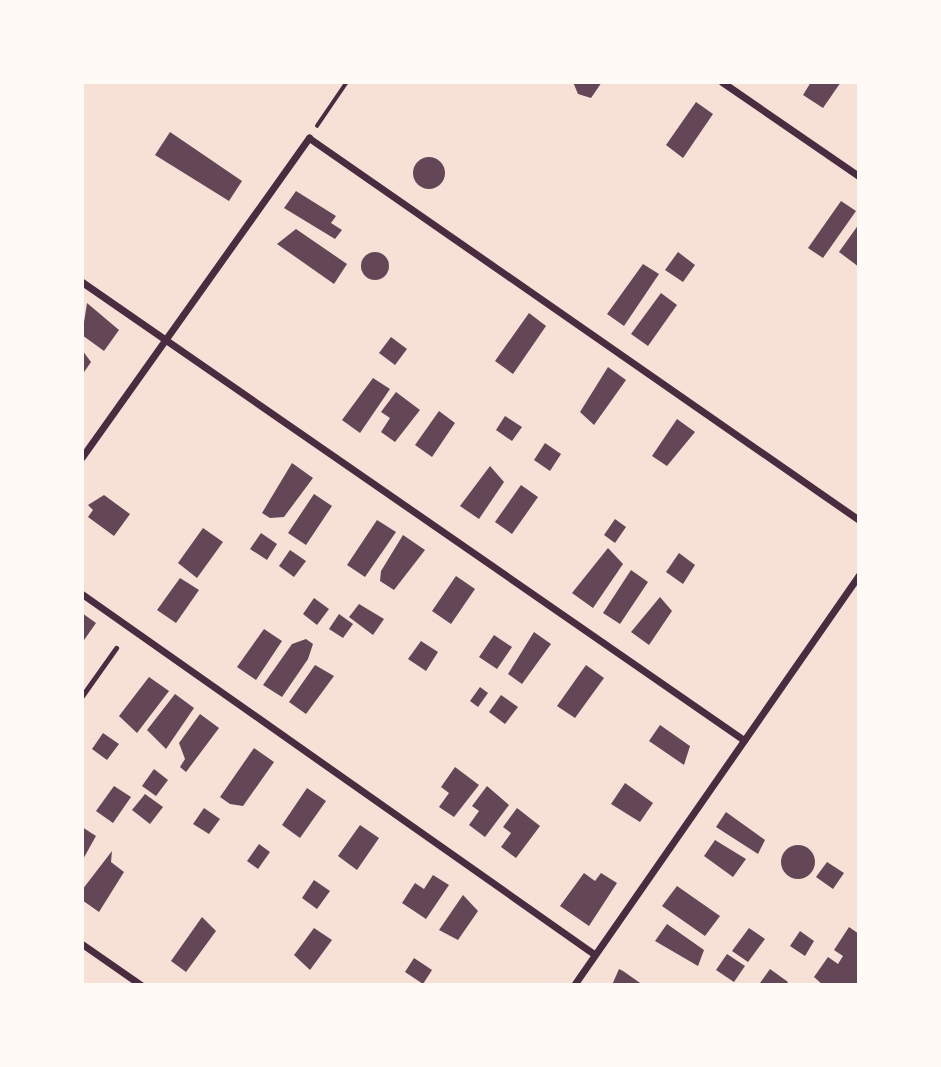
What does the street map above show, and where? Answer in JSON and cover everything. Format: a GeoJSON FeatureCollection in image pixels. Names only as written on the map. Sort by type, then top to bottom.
{"type":"FeatureCollection","features":[{"type":"Feature","properties":{"kind":"street"},"geometry":{"type":"LineString","coordinates":[[722,82],[859,176]]}},
{"type":"Feature","properties":{"kind":"street"},"geometry":{"type":"LineString","coordinates":[[82,457],[309,138],[859,520]]}},
{"type":"Feature","properties":{"kind":"street"},"geometry":{"type":"LineString","coordinates":[[82,282],[744,740]]}},
{"type":"Feature","properties":{"kind":"street"},"geometry":{"type":"LineString","coordinates":[[574,985],[859,575]]}},
{"type":"Feature","properties":{"kind":"street"},"geometry":{"type":"LineString","coordinates":[[82,594],[594,954]]}},
{"type":"Feature","properties":{"kind":"street"},"geometry":{"type":"LineString","coordinates":[[82,944],[141,985]]}},
{"type":"Feature","properties":{"kind":"lane"},"geometry":{"type":"LineString","coordinates":[[82,696],[116,648]]}},
{"type":"Feature","properties":{"kind":"path"},"geometry":{"type":"LineString","coordinates":[[317,126],[347,82]]}},
{"type":"Feature","properties":{"kind":"building"},"geometry":{"type":"Polygon","coordinates":[[[573,82],[602,82],[591,98],[578,94],[573,82]]]}},
{"type":"Feature","properties":{"kind":"building"},"geometry":{"type":"Polygon","coordinates":[[[811,82],[841,82],[823,108],[803,95],[811,82]]]}},
{"type":"Feature","properties":{"kind":"building"},"geometry":{"type":"Polygon","coordinates":[[[696,102],[713,114],[683,158],[666,145],[696,102]]]}},
{"type":"Feature","properties":{"kind":"building"},"geometry":{"type":"Polygon","coordinates":[[[170,132],[242,181],[229,201],[155,155],[170,132]]]}},
{"type":"Feature","properties":{"kind":"building"},"geometry":{"type":"Polygon","coordinates":[[[429,157],[440,162],[445,173],[440,184],[429,189],[418,184],[413,173],[418,162],[429,157]]]}},
{"type":"Feature","properties":{"kind":"building"},"geometry":{"type":"Polygon","coordinates":[[[296,191],[336,216],[331,223],[342,230],[335,239],[284,208],[296,191]]]}},
{"type":"Feature","properties":{"kind":"building"},"geometry":{"type":"Polygon","coordinates":[[[841,201],[856,211],[823,258],[808,248],[841,201]]]}},
{"type":"Feature","properties":{"kind":"building"},"geometry":{"type":"Polygon","coordinates":[[[859,224],[859,267],[839,252],[859,224]]]}},
{"type":"Feature","properties":{"kind":"building"},"geometry":{"type":"Polygon","coordinates":[[[296,229],[347,264],[334,284],[277,244],[296,229]]]}},
{"type":"Feature","properties":{"kind":"building"},"geometry":{"type":"Polygon","coordinates":[[[375,252],[385,256],[389,266],[385,276],[375,280],[365,276],[361,266],[365,256],[375,252]]]}},
{"type":"Feature","properties":{"kind":"building"},"geometry":{"type":"Polygon","coordinates":[[[678,252],[695,265],[683,282],[665,270],[678,252]]]}},
{"type":"Feature","properties":{"kind":"building"},"geometry":{"type":"Polygon","coordinates":[[[643,264],[659,274],[624,326],[607,314],[643,264]]]}},
{"type":"Feature","properties":{"kind":"building"},"geometry":{"type":"Polygon","coordinates":[[[661,293],[677,305],[648,346],[631,334],[661,293]]]}},
{"type":"Feature","properties":{"kind":"building"},"geometry":{"type":"Polygon","coordinates":[[[87,303],[119,330],[104,351],[82,335],[87,303]]]}},
{"type":"Feature","properties":{"kind":"building"},"geometry":{"type":"Polygon","coordinates":[[[529,313],[546,326],[513,374],[495,361],[529,313]]]}},
{"type":"Feature","properties":{"kind":"building"},"geometry":{"type":"Polygon","coordinates":[[[391,337],[407,349],[395,365],[379,353],[391,337]]]}},
{"type":"Feature","properties":{"kind":"building"},"geometry":{"type":"Polygon","coordinates":[[[82,350],[91,362],[82,375],[82,350]]]}},
{"type":"Feature","properties":{"kind":"building"},"geometry":{"type":"Polygon","coordinates":[[[608,367],[626,380],[594,425],[580,412],[608,367]]]}},
{"type":"Feature","properties":{"kind":"building"},"geometry":{"type":"Polygon","coordinates":[[[373,378],[390,389],[360,433],[342,420],[373,378]]]}},
{"type":"Feature","properties":{"kind":"building"},"geometry":{"type":"Polygon","coordinates":[[[396,392],[420,410],[395,442],[381,432],[390,418],[381,412],[396,392]]]}},
{"type":"Feature","properties":{"kind":"building"},"geometry":{"type":"Polygon","coordinates":[[[439,411],[455,423],[432,457],[415,445],[439,411]]]}},
{"type":"Feature","properties":{"kind":"building"},"geometry":{"type":"Polygon","coordinates":[[[505,416],[522,427],[512,441],[496,430],[505,416]]]}},
{"type":"Feature","properties":{"kind":"building"},"geometry":{"type":"Polygon","coordinates":[[[677,419],[695,432],[667,466],[652,456],[677,419]]]}},
{"type":"Feature","properties":{"kind":"building"},"geometry":{"type":"Polygon","coordinates":[[[545,443],[561,454],[550,471],[534,460],[545,443]]]}},
{"type":"Feature","properties":{"kind":"building"},"geometry":{"type":"Polygon","coordinates":[[[292,463],[313,478],[284,517],[270,518],[262,513],[292,463]]]}},
{"type":"Feature","properties":{"kind":"building"},"geometry":{"type":"Polygon","coordinates":[[[490,466],[504,482],[479,519],[460,506],[490,466]]]}},
{"type":"Feature","properties":{"kind":"building"},"geometry":{"type":"Polygon","coordinates":[[[521,485],[538,497],[512,534],[495,522],[521,485]]]}},
{"type":"Feature","properties":{"kind":"building"},"geometry":{"type":"Polygon","coordinates":[[[314,494],[332,506],[306,545],[288,533],[314,494]]]}},
{"type":"Feature","properties":{"kind":"building"},"geometry":{"type":"Polygon","coordinates":[[[104,495],[130,514],[114,536],[88,517],[93,510],[88,505],[104,495]]]}},
{"type":"Feature","properties":{"kind":"building"},"geometry":{"type":"Polygon","coordinates":[[[615,519],[626,527],[615,543],[604,535],[615,519]]]}},
{"type":"Feature","properties":{"kind":"building"},"geometry":{"type":"Polygon","coordinates":[[[377,520],[396,532],[365,577],[347,565],[377,520]]]}},
{"type":"Feature","properties":{"kind":"building"},"geometry":{"type":"Polygon","coordinates":[[[203,528],[223,542],[197,578],[178,563],[203,528]]]}},
{"type":"Feature","properties":{"kind":"building"},"geometry":{"type":"Polygon","coordinates":[[[261,533],[277,544],[267,560],[250,549],[261,533]]]}},
{"type":"Feature","properties":{"kind":"building"},"geometry":{"type":"Polygon","coordinates":[[[403,535],[425,550],[394,590],[380,581],[381,571],[403,535]]]}},
{"type":"Feature","properties":{"kind":"building"},"geometry":{"type":"Polygon","coordinates":[[[608,548],[623,564],[593,608],[572,593],[608,548]]]}},
{"type":"Feature","properties":{"kind":"building"},"geometry":{"type":"Polygon","coordinates":[[[290,550],[306,561],[294,577],[279,566],[290,550]]]}},
{"type":"Feature","properties":{"kind":"building"},"geometry":{"type":"Polygon","coordinates":[[[679,553],[695,565],[683,584],[666,572],[679,553]]]}},
{"type":"Feature","properties":{"kind":"building"},"geometry":{"type":"Polygon","coordinates":[[[631,570],[648,582],[620,624],[603,613],[631,570]]]}},
{"type":"Feature","properties":{"kind":"building"},"geometry":{"type":"Polygon","coordinates":[[[456,576],[475,589],[451,624],[432,611],[456,576]]]}},
{"type":"Feature","properties":{"kind":"building"},"geometry":{"type":"Polygon","coordinates":[[[180,578],[199,590],[176,623],[157,610],[180,578]]]}},
{"type":"Feature","properties":{"kind":"building"},"geometry":{"type":"Polygon","coordinates":[[[660,597],[672,611],[649,645],[631,632],[660,597]]]}},
{"type":"Feature","properties":{"kind":"building"},"geometry":{"type":"Polygon","coordinates":[[[314,598],[329,609],[317,625],[303,614],[314,598]]]}},
{"type":"Feature","properties":{"kind":"building"},"geometry":{"type":"Polygon","coordinates":[[[359,604],[384,619],[373,635],[349,617],[359,604]]]}},
{"type":"Feature","properties":{"kind":"building"},"geometry":{"type":"Polygon","coordinates":[[[82,613],[96,623],[82,643],[82,613]]]}},
{"type":"Feature","properties":{"kind":"building"},"geometry":{"type":"Polygon","coordinates":[[[339,614],[353,624],[343,638],[329,629],[339,614]]]}},
{"type":"Feature","properties":{"kind":"building"},"geometry":{"type":"Polygon","coordinates":[[[264,629],[282,641],[256,680],[237,667],[264,629]]]}},
{"type":"Feature","properties":{"kind":"building"},"geometry":{"type":"Polygon","coordinates":[[[534,632],[551,644],[522,684],[508,674],[534,632]]]}},
{"type":"Feature","properties":{"kind":"building"},"geometry":{"type":"Polygon","coordinates":[[[494,635],[512,647],[497,669],[479,657],[494,635]]]}},
{"type":"Feature","properties":{"kind":"building"},"geometry":{"type":"Polygon","coordinates":[[[306,639],[313,644],[308,659],[282,697],[263,685],[292,644],[306,639]]]}},
{"type":"Feature","properties":{"kind":"building"},"geometry":{"type":"Polygon","coordinates":[[[421,641],[438,652],[426,671],[408,659],[421,641]]]}},
{"type":"Feature","properties":{"kind":"building"},"geometry":{"type":"Polygon","coordinates":[[[315,665],[334,676],[306,714],[289,702],[315,665]]]}},
{"type":"Feature","properties":{"kind":"building"},"geometry":{"type":"Polygon","coordinates":[[[586,665],[604,678],[575,718],[557,706],[586,665]]]}},
{"type":"Feature","properties":{"kind":"building"},"geometry":{"type":"Polygon","coordinates":[[[149,677],[169,691],[137,733],[119,716],[149,677]]]}},
{"type":"Feature","properties":{"kind":"building"},"geometry":{"type":"Polygon","coordinates":[[[480,687],[488,693],[478,707],[470,701],[480,687]]]}},
{"type":"Feature","properties":{"kind":"building"},"geometry":{"type":"Polygon","coordinates":[[[175,694],[194,708],[166,749],[147,730],[175,694]]]}},
{"type":"Feature","properties":{"kind":"building"},"geometry":{"type":"Polygon","coordinates":[[[501,695],[518,707],[505,724],[489,712],[501,695]]]}},
{"type":"Feature","properties":{"kind":"building"},"geometry":{"type":"Polygon","coordinates":[[[200,714],[219,728],[186,772],[180,767],[185,759],[179,743],[200,714]]]}},
{"type":"Feature","properties":{"kind":"building"},"geometry":{"type":"Polygon","coordinates":[[[660,725],[690,746],[684,765],[649,741],[660,725]]]}},
{"type":"Feature","properties":{"kind":"building"},"geometry":{"type":"Polygon","coordinates":[[[103,733],[119,744],[107,760],[92,749],[103,733]]]}},
{"type":"Feature","properties":{"kind":"building"},"geometry":{"type":"Polygon","coordinates":[[[254,748],[274,762],[243,806],[230,804],[220,797],[254,748]]]}},
{"type":"Feature","properties":{"kind":"building"},"geometry":{"type":"Polygon","coordinates":[[[455,767],[479,785],[454,817],[439,807],[449,793],[441,787],[455,767]]]}},
{"type":"Feature","properties":{"kind":"building"},"geometry":{"type":"Polygon","coordinates":[[[154,769],[168,780],[156,796],[142,786],[154,769]]]}},
{"type":"Feature","properties":{"kind":"building"},"geometry":{"type":"Polygon","coordinates":[[[625,783],[653,803],[640,822],[611,804],[625,783]]]}},
{"type":"Feature","properties":{"kind":"building"},"geometry":{"type":"Polygon","coordinates":[[[114,786],[131,797],[113,823],[96,811],[114,786]]]}},
{"type":"Feature","properties":{"kind":"building"},"geometry":{"type":"Polygon","coordinates":[[[487,786],[509,805],[485,837],[469,825],[479,811],[472,806],[487,786]]]}},
{"type":"Feature","properties":{"kind":"building"},"geometry":{"type":"Polygon","coordinates":[[[307,788],[326,801],[300,838],[282,825],[307,788]]]}},
{"type":"Feature","properties":{"kind":"building"},"geometry":{"type":"Polygon","coordinates":[[[145,794],[163,807],[150,824],[132,810],[145,794]]]}},
{"type":"Feature","properties":{"kind":"building"},"geometry":{"type":"Polygon","coordinates":[[[204,808],[220,819],[209,834],[193,824],[204,808]]]}},
{"type":"Feature","properties":{"kind":"building"},"geometry":{"type":"Polygon","coordinates":[[[517,808],[540,826],[516,858],[501,847],[511,833],[503,827],[517,808]]]}},
{"type":"Feature","properties":{"kind":"building"},"geometry":{"type":"Polygon","coordinates":[[[726,812],[765,840],[758,854],[716,827],[726,812]]]}},
{"type":"Feature","properties":{"kind":"building"},"geometry":{"type":"Polygon","coordinates":[[[360,825],[379,838],[357,870],[338,856],[360,825]]]}},
{"type":"Feature","properties":{"kind":"building"},"geometry":{"type":"Polygon","coordinates":[[[82,827],[96,836],[82,861],[82,827]]]}},
{"type":"Feature","properties":{"kind":"building"},"geometry":{"type":"Polygon","coordinates":[[[715,840],[746,859],[733,877],[704,856],[715,840]]]}},
{"type":"Feature","properties":{"kind":"building"},"geometry":{"type":"Polygon","coordinates":[[[259,844],[270,852],[258,869],[247,861],[259,844]]]}},
{"type":"Feature","properties":{"kind":"building"},"geometry":{"type":"Polygon","coordinates":[[[798,845],[810,850],[815,862],[810,874],[798,879],[786,874],[781,862],[786,850],[798,845]]]}},
{"type":"Feature","properties":{"kind":"building"},"geometry":{"type":"Polygon","coordinates":[[[112,851],[111,862],[124,872],[99,912],[82,900],[82,890],[112,851]]]}},
{"type":"Feature","properties":{"kind":"building"},"geometry":{"type":"Polygon","coordinates":[[[827,862],[844,873],[833,889],[816,877],[827,862]]]}},
{"type":"Feature","properties":{"kind":"building"},"geometry":{"type":"Polygon","coordinates":[[[584,873],[595,881],[601,873],[617,883],[589,926],[560,906],[584,873]]]}},
{"type":"Feature","properties":{"kind":"building"},"geometry":{"type":"Polygon","coordinates":[[[433,875],[449,885],[426,919],[402,903],[415,883],[424,889],[433,875]]]}},
{"type":"Feature","properties":{"kind":"building"},"geometry":{"type":"Polygon","coordinates":[[[314,880],[330,891],[317,909],[302,898],[314,880]]]}},
{"type":"Feature","properties":{"kind":"building"},"geometry":{"type":"Polygon","coordinates":[[[677,886],[720,916],[705,936],[662,906],[677,886]]]}},
{"type":"Feature","properties":{"kind":"building"},"geometry":{"type":"Polygon","coordinates":[[[463,895],[478,911],[458,940],[439,930],[463,895]]]}},
{"type":"Feature","properties":{"kind":"building"},"geometry":{"type":"Polygon","coordinates":[[[202,917],[216,931],[186,972],[171,961],[202,917]]]}},
{"type":"Feature","properties":{"kind":"building"},"geometry":{"type":"Polygon","coordinates":[[[667,924],[704,950],[698,966],[655,941],[667,924]]]}},
{"type":"Feature","properties":{"kind":"building"},"geometry":{"type":"Polygon","coordinates":[[[849,927],[859,934],[859,985],[823,985],[814,977],[828,957],[838,964],[843,956],[834,950],[849,927]]]}},
{"type":"Feature","properties":{"kind":"building"},"geometry":{"type":"Polygon","coordinates":[[[314,928],[332,940],[310,970],[294,955],[314,928]]]}},
{"type":"Feature","properties":{"kind":"building"},"geometry":{"type":"Polygon","coordinates":[[[749,928],[765,939],[748,962],[732,951],[749,928]]]}},
{"type":"Feature","properties":{"kind":"building"},"geometry":{"type":"Polygon","coordinates":[[[800,931],[814,941],[805,956],[790,946],[800,931]]]}},
{"type":"Feature","properties":{"kind":"building"},"geometry":{"type":"Polygon","coordinates":[[[727,954],[745,966],[734,982],[716,970],[727,954]]]}},
{"type":"Feature","properties":{"kind":"building"},"geometry":{"type":"Polygon","coordinates":[[[414,958],[432,970],[423,984],[405,972],[414,958]]]}},
{"type":"Feature","properties":{"kind":"building"},"geometry":{"type":"Polygon","coordinates":[[[619,969],[623,971],[643,985],[612,985],[619,969]]]}},
{"type":"Feature","properties":{"kind":"building"},"geometry":{"type":"Polygon","coordinates":[[[770,969],[788,982],[786,985],[760,983],[770,969]]]}}]}
